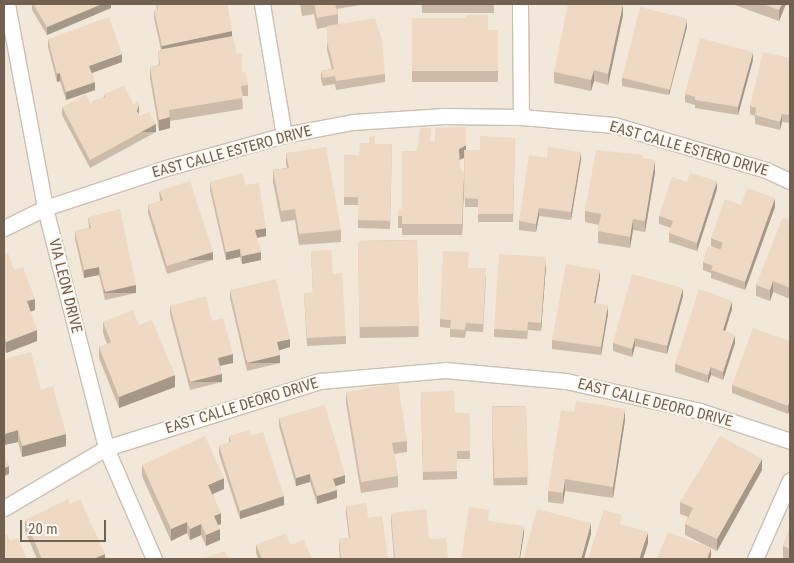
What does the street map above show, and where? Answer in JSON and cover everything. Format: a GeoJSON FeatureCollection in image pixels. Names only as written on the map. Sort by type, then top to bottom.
{"type":"FeatureCollection","features":[{"type":"Feature","properties":{"kind":"lane","name":"VIA LEON DRIVE"},"geometry":{"type":"LineString","coordinates":[[7,4],[45,208],[106,448],[154,559]]}},
{"type":"Feature","properties":{"kind":"lane"},"geometry":{"type":"LineString","coordinates":[[262,4],[284,135]]}},
{"type":"Feature","properties":{"kind":"lane"},"geometry":{"type":"LineString","coordinates":[[520,4],[521,117]]}},
{"type":"Feature","properties":{"kind":"lane","name":"EAST CALLE ESTERO DRIVE"},"geometry":{"type":"LineString","coordinates":[[4,228],[45,208],[169,167],[284,135],[353,122],[444,116],[521,117],[614,124],[766,170],[790,181]]}},
{"type":"Feature","properties":{"kind":"lane","name":"EAST CALLE DEORO DRIVE"},"geometry":{"type":"LineString","coordinates":[[4,508],[106,448],[320,381],[445,370],[566,381],[700,411],[790,440]]}},
{"type":"Feature","properties":{"kind":"lane"},"geometry":{"type":"LineString","coordinates":[[755,559],[790,480]]}},
{"type":"Feature","properties":{"kind":"shaded area"},"geometry":{"type":"Polygon","coordinates":[[[4,4],[790,4],[790,559],[4,559],[4,4]]]}},
{"type":"Feature","properties":{"kind":"building"},"geometry":{"type":"Polygon","coordinates":[[[33,4],[102,4],[47,27],[33,4]]]}},
{"type":"Feature","properties":{"kind":"building"},"geometry":{"type":"Polygon","coordinates":[[[157,4],[227,4],[232,31],[162,46],[154,10],[158,9],[157,4]]]}},
{"type":"Feature","properties":{"kind":"building"},"geometry":{"type":"Polygon","coordinates":[[[314,4],[335,4],[338,14],[317,18],[314,4]]]}},
{"type":"Feature","properties":{"kind":"building"},"geometry":{"type":"Polygon","coordinates":[[[422,4],[494,4],[422,5],[422,4]]]}},
{"type":"Feature","properties":{"kind":"building"},"geometry":{"type":"Polygon","coordinates":[[[568,4],[623,4],[608,74],[594,70],[591,80],[554,72],[568,4]]]}},
{"type":"Feature","properties":{"kind":"building"},"geometry":{"type":"Polygon","coordinates":[[[763,4],[782,4],[779,10],[763,4]]]}},
{"type":"Feature","properties":{"kind":"building"},"geometry":{"type":"Polygon","coordinates":[[[640,7],[688,19],[670,90],[622,78],[640,7]]]}},
{"type":"Feature","properties":{"kind":"building"},"geometry":{"type":"Polygon","coordinates":[[[466,15],[488,15],[488,30],[498,30],[498,71],[412,71],[412,18],[466,18],[466,15]]]}},
{"type":"Feature","properties":{"kind":"building"},"geometry":{"type":"Polygon","coordinates":[[[109,17],[122,54],[89,66],[95,82],[66,92],[60,73],[57,74],[48,39],[109,17]]]}},
{"type":"Feature","properties":{"kind":"building"},"geometry":{"type":"Polygon","coordinates":[[[375,18],[382,40],[385,74],[336,81],[335,76],[323,78],[321,71],[334,69],[327,42],[327,26],[375,18]]]}},
{"type":"Feature","properties":{"kind":"building"},"geometry":{"type":"Polygon","coordinates":[[[233,36],[236,54],[242,53],[242,73],[246,72],[248,85],[241,86],[243,98],[169,110],[170,117],[159,120],[150,67],[160,65],[158,50],[233,36]]]}},
{"type":"Feature","properties":{"kind":"building"},"geometry":{"type":"Polygon","coordinates":[[[700,38],[753,52],[738,107],[695,100],[695,97],[685,94],[700,38]]]}},
{"type":"Feature","properties":{"kind":"building"},"geometry":{"type":"Polygon","coordinates":[[[763,52],[790,58],[790,115],[782,114],[780,122],[755,115],[756,108],[750,106],[763,52]]]}},
{"type":"Feature","properties":{"kind":"building"},"geometry":{"type":"Polygon","coordinates":[[[124,86],[134,105],[137,101],[139,104],[137,111],[140,116],[149,112],[156,124],[90,160],[62,107],[86,94],[91,105],[92,101],[105,97],[104,94],[124,86]]]}},
{"type":"Feature","properties":{"kind":"building"},"geometry":{"type":"Polygon","coordinates":[[[466,127],[466,145],[459,149],[460,168],[464,173],[462,224],[402,224],[402,216],[398,216],[398,209],[402,209],[402,151],[417,151],[420,128],[431,128],[430,141],[435,141],[435,128],[466,127]]]}},
{"type":"Feature","properties":{"kind":"building"},"geometry":{"type":"Polygon","coordinates":[[[375,136],[375,144],[392,144],[390,221],[358,220],[358,197],[344,197],[344,155],[359,156],[360,143],[369,143],[369,137],[375,136]]]}},
{"type":"Feature","properties":{"kind":"building"},"geometry":{"type":"Polygon","coordinates":[[[480,136],[515,138],[513,214],[478,214],[478,199],[465,198],[464,150],[480,150],[480,136]]]}},
{"type":"Feature","properties":{"kind":"building"},"geometry":{"type":"Polygon","coordinates":[[[326,147],[341,230],[299,234],[295,209],[281,211],[273,170],[289,168],[286,153],[326,147]]]}},
{"type":"Feature","properties":{"kind":"building"},"geometry":{"type":"Polygon","coordinates":[[[548,147],[581,152],[571,212],[539,208],[536,224],[519,221],[529,155],[547,158],[548,147]]]}},
{"type":"Feature","properties":{"kind":"building"},"geometry":{"type":"Polygon","coordinates":[[[596,150],[643,155],[643,158],[655,160],[645,221],[633,219],[630,237],[598,231],[601,214],[585,211],[596,150]]]}},
{"type":"Feature","properties":{"kind":"building"},"geometry":{"type":"Polygon","coordinates":[[[242,173],[246,185],[259,183],[266,228],[255,230],[261,252],[242,256],[240,249],[226,252],[210,182],[242,173]]]}},
{"type":"Feature","properties":{"kind":"building"},"geometry":{"type":"Polygon","coordinates":[[[690,173],[717,181],[697,243],[669,233],[673,221],[659,216],[672,177],[687,182],[690,173]]]}},
{"type":"Feature","properties":{"kind":"building"},"geometry":{"type":"Polygon","coordinates":[[[190,181],[213,252],[167,266],[148,205],[163,200],[159,191],[190,181]]]}},
{"type":"Feature","properties":{"kind":"building"},"geometry":{"type":"Polygon","coordinates":[[[747,188],[775,198],[745,282],[711,270],[713,266],[703,262],[708,246],[720,250],[723,243],[711,238],[725,199],[741,205],[747,188]]]}},
{"type":"Feature","properties":{"kind":"building"},"geometry":{"type":"Polygon","coordinates":[[[120,209],[136,285],[105,292],[99,267],[84,270],[75,231],[91,228],[88,217],[120,209]]]}},
{"type":"Feature","properties":{"kind":"building"},"geometry":{"type":"Polygon","coordinates":[[[783,217],[790,220],[790,288],[773,281],[770,290],[756,285],[783,217]]]}},
{"type":"Feature","properties":{"kind":"building"},"geometry":{"type":"Polygon","coordinates":[[[417,240],[419,326],[360,327],[358,241],[417,240]]]}},
{"type":"Feature","properties":{"kind":"building"},"geometry":{"type":"Polygon","coordinates":[[[331,250],[333,274],[342,273],[346,336],[307,338],[304,293],[313,292],[311,251],[331,250]]]}},
{"type":"Feature","properties":{"kind":"building"},"geometry":{"type":"Polygon","coordinates":[[[443,251],[469,252],[468,268],[486,268],[483,324],[466,323],[465,330],[450,329],[451,320],[440,319],[443,251]]]}},
{"type":"Feature","properties":{"kind":"building"},"geometry":{"type":"Polygon","coordinates":[[[8,253],[14,270],[23,267],[35,299],[27,301],[37,330],[6,342],[4,335],[4,255],[8,253]]]}},
{"type":"Feature","properties":{"kind":"building"},"geometry":{"type":"Polygon","coordinates":[[[499,254],[546,257],[541,323],[528,322],[527,331],[494,329],[499,254]]]}},
{"type":"Feature","properties":{"kind":"building"},"geometry":{"type":"Polygon","coordinates":[[[566,264],[600,270],[594,303],[608,305],[601,347],[552,340],[566,264]]]}},
{"type":"Feature","properties":{"kind":"building"},"geometry":{"type":"Polygon","coordinates":[[[632,274],[683,288],[667,346],[635,338],[632,349],[613,343],[632,274]]]}},
{"type":"Feature","properties":{"kind":"building"},"geometry":{"type":"Polygon","coordinates":[[[276,279],[290,339],[277,342],[280,355],[247,363],[230,290],[276,279]]]}},
{"type":"Feature","properties":{"kind":"building"},"geometry":{"type":"Polygon","coordinates":[[[699,289],[732,301],[723,330],[735,335],[723,372],[711,367],[708,375],[675,364],[699,289]]]}},
{"type":"Feature","properties":{"kind":"building"},"geometry":{"type":"Polygon","coordinates":[[[206,296],[212,321],[223,318],[233,354],[218,358],[222,374],[190,382],[170,306],[206,296]]]}},
{"type":"Feature","properties":{"kind":"building"},"geometry":{"type":"Polygon","coordinates":[[[133,310],[139,325],[152,320],[175,375],[119,397],[99,347],[111,342],[103,322],[133,310]]]}},
{"type":"Feature","properties":{"kind":"building"},"geometry":{"type":"Polygon","coordinates":[[[753,328],[790,341],[790,399],[788,406],[732,385],[753,328]]]}},
{"type":"Feature","properties":{"kind":"building"},"geometry":{"type":"Polygon","coordinates":[[[31,352],[41,390],[53,386],[66,434],[22,446],[18,430],[4,434],[4,359],[31,352]]]}},
{"type":"Feature","properties":{"kind":"building"},"geometry":{"type":"Polygon","coordinates":[[[398,383],[407,441],[392,443],[398,476],[361,482],[346,392],[398,383]]]}},
{"type":"Feature","properties":{"kind":"building"},"geometry":{"type":"Polygon","coordinates":[[[454,391],[455,413],[469,413],[470,451],[457,451],[457,471],[423,472],[421,392],[454,391]]]}},
{"type":"Feature","properties":{"kind":"building"},"geometry":{"type":"Polygon","coordinates":[[[576,401],[625,409],[613,487],[565,479],[563,493],[548,491],[561,410],[574,412],[576,401]]]}},
{"type":"Feature","properties":{"kind":"building"},"geometry":{"type":"Polygon","coordinates":[[[325,405],[345,475],[333,479],[337,490],[317,496],[310,474],[296,478],[279,418],[325,405]]]}},
{"type":"Feature","properties":{"kind":"building"},"geometry":{"type":"Polygon","coordinates":[[[526,406],[528,477],[494,478],[492,407],[526,406]]]}},
{"type":"Feature","properties":{"kind":"building"},"geometry":{"type":"Polygon","coordinates":[[[249,430],[251,435],[263,432],[284,496],[240,511],[219,446],[231,442],[229,436],[249,430]]]}},
{"type":"Feature","properties":{"kind":"building"},"geometry":{"type":"Polygon","coordinates":[[[205,436],[224,478],[208,485],[221,513],[214,516],[220,529],[206,535],[201,524],[190,529],[187,522],[171,529],[142,465],[205,436]]]}},
{"type":"Feature","properties":{"kind":"building"},"geometry":{"type":"Polygon","coordinates":[[[720,436],[762,459],[717,539],[685,524],[693,508],[680,502],[720,436]]]}},
{"type":"Feature","properties":{"kind":"building"},"geometry":{"type":"Polygon","coordinates":[[[4,453],[9,466],[4,468],[4,453]]]}},
{"type":"Feature","properties":{"kind":"building"},"geometry":{"type":"Polygon","coordinates":[[[68,499],[70,504],[80,499],[105,554],[93,559],[42,559],[25,520],[68,499]]]}},
{"type":"Feature","properties":{"kind":"building"},"geometry":{"type":"Polygon","coordinates":[[[366,503],[368,518],[382,516],[388,559],[341,559],[339,539],[350,538],[346,506],[366,503]]]}},
{"type":"Feature","properties":{"kind":"building"},"geometry":{"type":"Polygon","coordinates":[[[469,507],[489,510],[488,521],[524,526],[519,559],[461,559],[469,507]]]}},
{"type":"Feature","properties":{"kind":"building"},"geometry":{"type":"Polygon","coordinates":[[[426,509],[429,539],[446,538],[448,559],[395,559],[391,513],[426,509]]]}},
{"type":"Feature","properties":{"kind":"building"},"geometry":{"type":"Polygon","coordinates":[[[537,509],[591,523],[581,559],[523,559],[537,509]]]}},
{"type":"Feature","properties":{"kind":"building"},"geometry":{"type":"Polygon","coordinates":[[[604,510],[622,515],[620,524],[648,532],[639,559],[588,559],[604,510]]]}},
{"type":"Feature","properties":{"kind":"building"},"geometry":{"type":"Polygon","coordinates":[[[790,528],[790,549],[783,546],[790,528]]]}},
{"type":"Feature","properties":{"kind":"building"},"geometry":{"type":"Polygon","coordinates":[[[668,532],[711,548],[707,559],[657,559],[668,532]]]}},
{"type":"Feature","properties":{"kind":"building"},"geometry":{"type":"Polygon","coordinates":[[[286,533],[290,545],[304,540],[312,559],[262,559],[256,545],[286,533]]]}},
{"type":"Feature","properties":{"kind":"building"},"geometry":{"type":"Polygon","coordinates":[[[7,534],[10,541],[18,538],[27,559],[4,559],[4,536],[7,534]]]}},
{"type":"Feature","properties":{"kind":"building"},"geometry":{"type":"Polygon","coordinates":[[[225,551],[228,559],[205,559],[205,558],[225,551]]]}}]}
